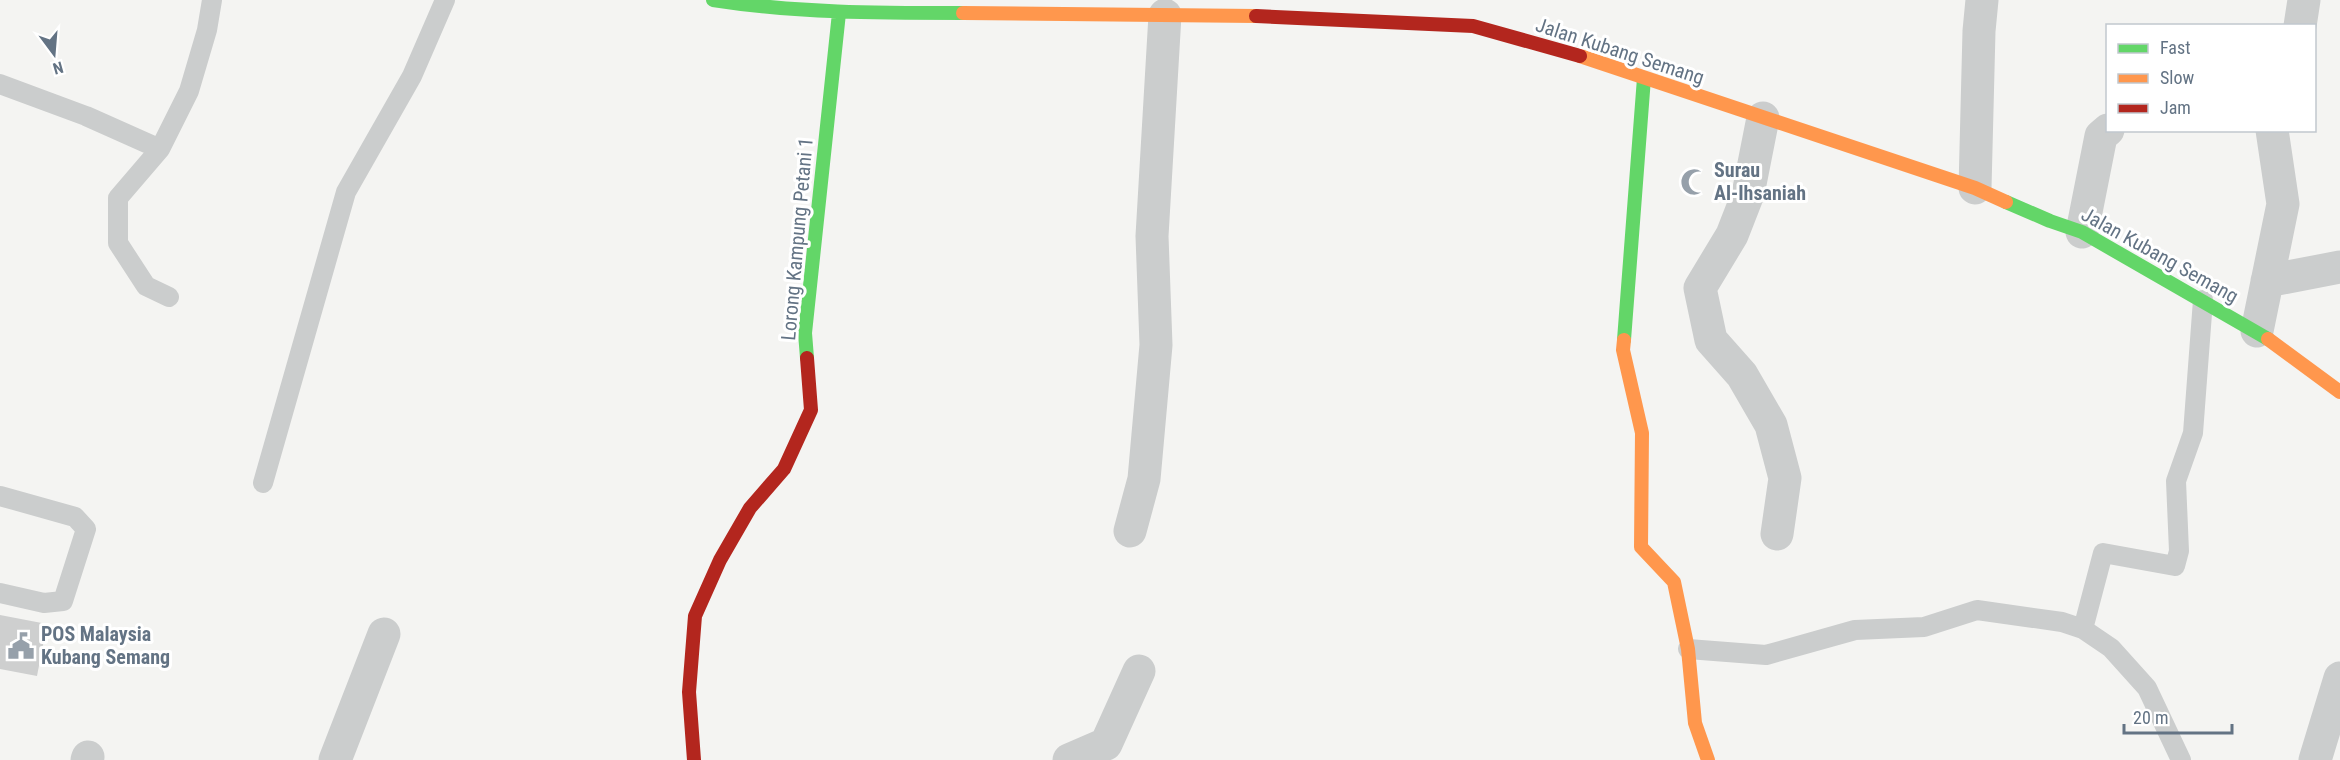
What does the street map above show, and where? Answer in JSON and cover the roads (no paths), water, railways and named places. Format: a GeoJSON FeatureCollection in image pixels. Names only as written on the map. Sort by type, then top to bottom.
{"type":"FeatureCollection","features":[{"type":"Feature","properties":{"kind":"main road","name":"Jalan Kubang Semang"},"geometry":{"type":"LineString","coordinates":[[713,0],[758,7],[839,13],[1046,6],[1165,15],[1258,16],[1473,26],[1565,51],[1975,188],[2050,221],[2082,232],[2257,331],[2340,392]]}},
{"type":"Feature","properties":{"kind":"main road","name":"Lorong Kampung Petani 1"},"geometry":{"type":"LineString","coordinates":[[694,760],[689,692],[695,616],[720,560],[750,508],[784,469],[811,410],[805,333],[839,13]]}},
{"type":"Feature","properties":{"kind":"main road"},"geometry":{"type":"LineString","coordinates":[[1644,78],[1623,350],[1642,432],[1641,547],[1674,582],[1688,649],[1695,723],[1708,760]]}},
{"type":"Feature","properties":{"kind":"street"},"geometry":{"type":"LineString","coordinates":[[1975,188],[1979,31],[1982,0]]}},
{"type":"Feature","properties":{"kind":"street"},"geometry":{"type":"LineString","coordinates":[[2300,24],[2304,0]]}},
{"type":"Feature","properties":{"kind":"street"},"geometry":{"type":"LineString","coordinates":[[1130,531],[1144,479],[1156,345],[1152,236],[1165,15]]}},
{"type":"Feature","properties":{"kind":"street"},"geometry":{"type":"LineString","coordinates":[[1763,118],[1749,194],[1732,235],[1700,288],[1711,340],[1742,375],[1771,425],[1785,478],[1777,534]]}},
{"type":"Feature","properties":{"kind":"street"},"geometry":{"type":"LineString","coordinates":[[2082,232],[2101,136],[2106,132]]}},
{"type":"Feature","properties":{"kind":"street"},"geometry":{"type":"LineString","coordinates":[[2257,331],[2283,204],[2272,132]]}},
{"type":"Feature","properties":{"kind":"street"},"geometry":{"type":"LineString","coordinates":[[2267,281],[2340,267]]}},
{"type":"Feature","properties":{"kind":"street"},"geometry":{"type":"LineString","coordinates":[[335,760],[384,633]]}},
{"type":"Feature","properties":{"kind":"street"},"geometry":{"type":"LineString","coordinates":[[1069,760],[1106,744],[1139,671]]}},
{"type":"Feature","properties":{"kind":"street"},"geometry":{"type":"LineString","coordinates":[[2315,760],[2340,678]]}},
{"type":"Feature","properties":{"kind":"lane"},"geometry":{"type":"LineString","coordinates":[[169,297],[146,286],[118,243],[118,198],[160,149],[189,91],[207,30],[212,0]]}},
{"type":"Feature","properties":{"kind":"lane"},"geometry":{"type":"LineString","coordinates":[[263,483],[346,192],[412,76],[445,0]]}},
{"type":"Feature","properties":{"kind":"lane"},"geometry":{"type":"LineString","coordinates":[[0,84],[86,116],[160,149]]}},
{"type":"Feature","properties":{"kind":"lane"},"geometry":{"type":"LineString","coordinates":[[2083,629],[2103,553],[2175,566],[2179,551],[2176,481],[2193,433],[2203,300]]}},
{"type":"Feature","properties":{"kind":"lane"},"geometry":{"type":"LineString","coordinates":[[0,495],[75,517],[86,529],[63,601],[44,603],[0,593]]}},
{"type":"Feature","properties":{"kind":"lane"},"geometry":{"type":"LineString","coordinates":[[1688,649],[1766,655],[1855,630],[1924,627],[1977,610],[2062,622],[2083,629],[2111,648],[2147,688],[2181,760]]}},
{"type":"Feature","properties":{"kind":"place","name":"Surau Al-Ihsaniah"},"geometry":{"type":"Point","coordinates":[1694,182]}},
{"type":"Feature","properties":{"kind":"place","name":"POS Malaysia Kubang Semang"},"geometry":{"type":"Point","coordinates":[21,646]}}]}
